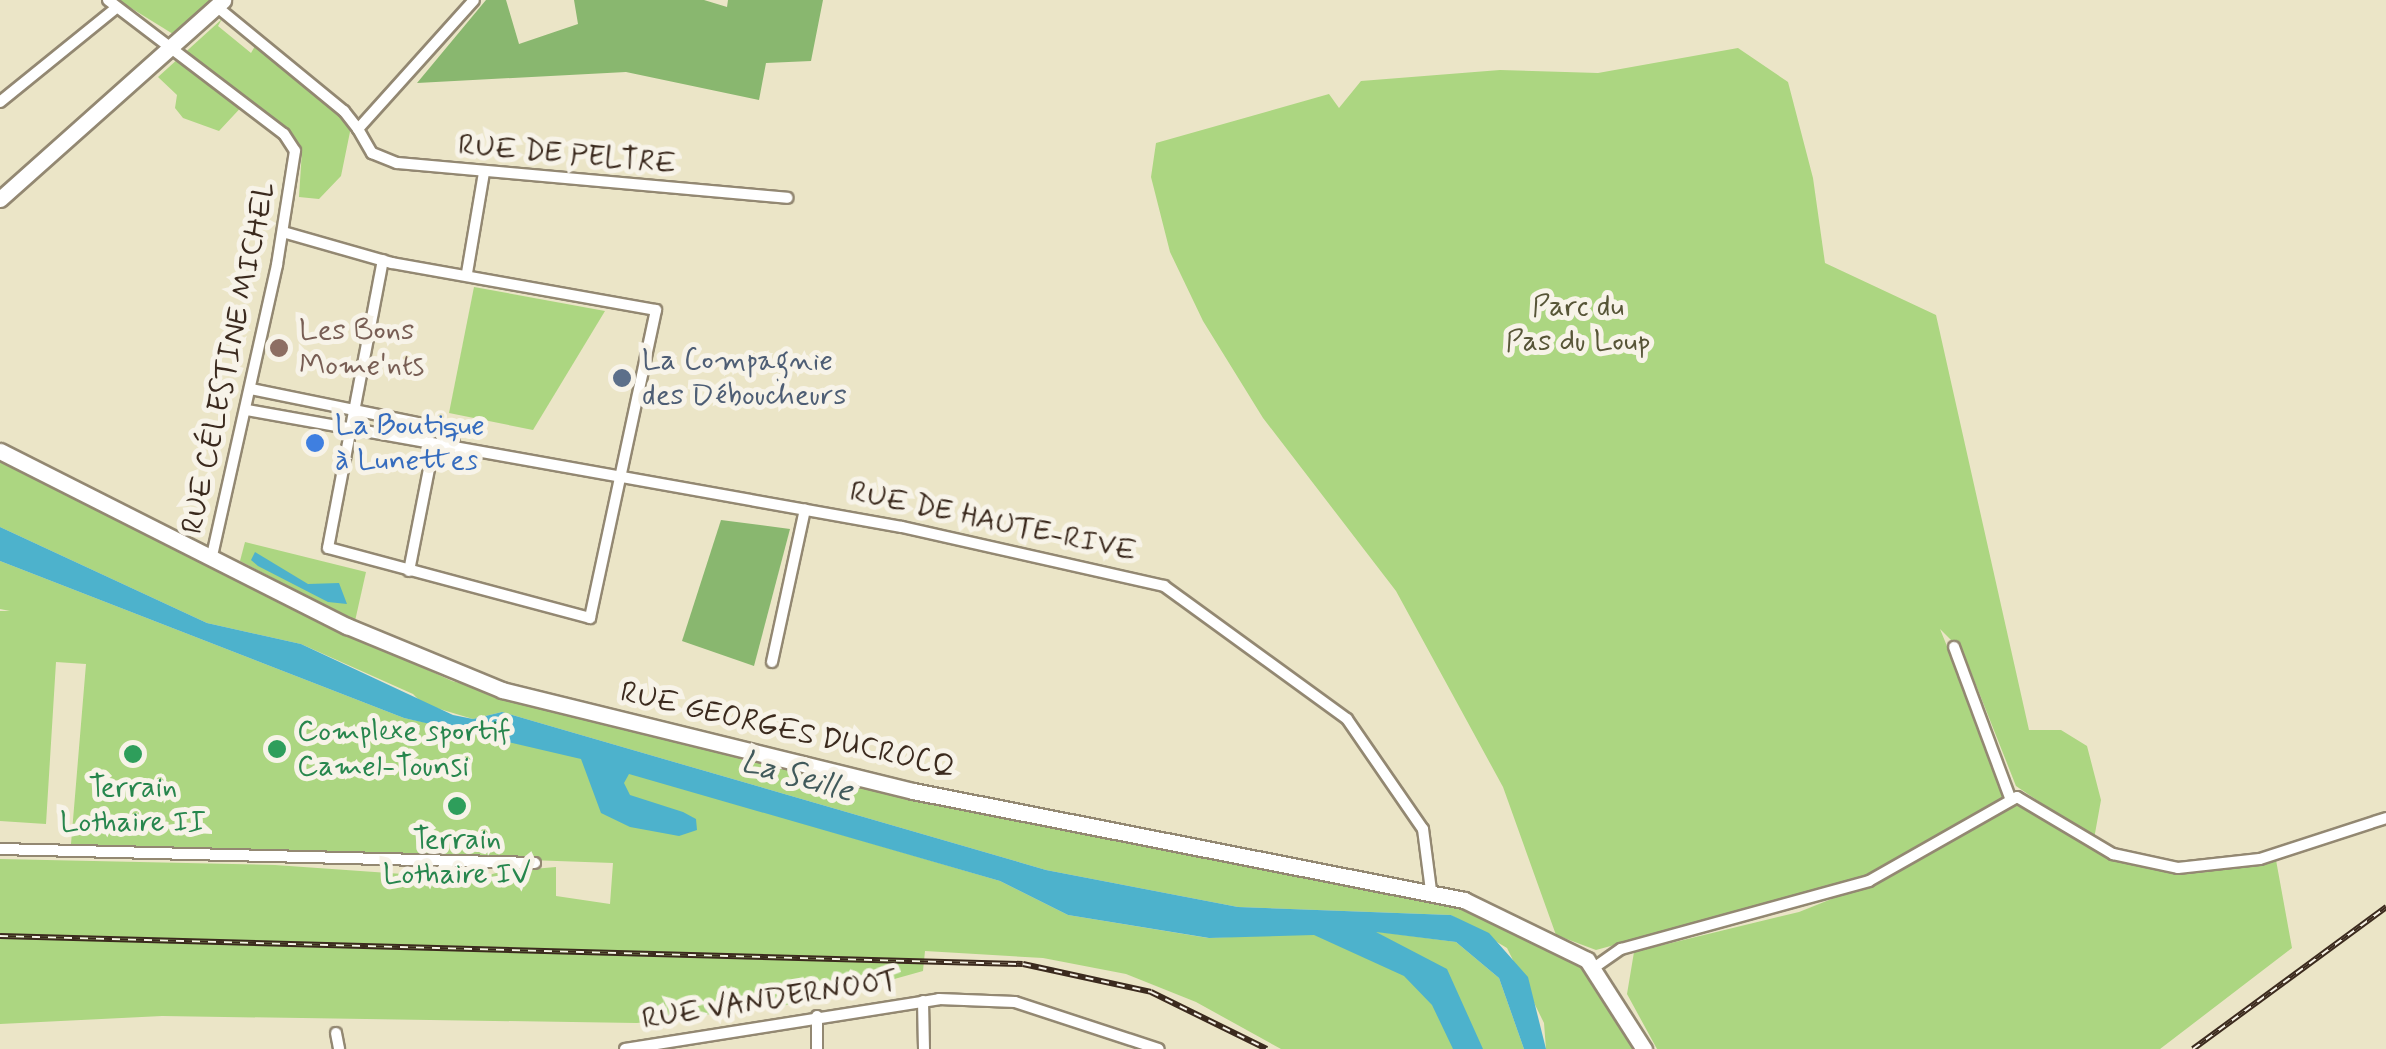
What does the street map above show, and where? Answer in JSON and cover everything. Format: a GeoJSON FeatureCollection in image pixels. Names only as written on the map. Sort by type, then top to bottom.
{"type":"FeatureCollection","features":[{"type":"Feature","properties":{"kind":"street"},"geometry":{"type":"LineString","coordinates":[[358,129],[474,0]]}},
{"type":"Feature","properties":{"kind":"street"},"geometry":{"type":"LineString","coordinates":[[2,194],[220,3]]}},
{"type":"Feature","properties":{"kind":"street","name":"RUE DE PELTRE"},"geometry":{"type":"LineString","coordinates":[[220,3],[344,111],[380,158],[484,172],[787,198]]}},
{"type":"Feature","properties":{"kind":"street"},"geometry":{"type":"LineString","coordinates":[[0,102],[112,4],[174,47]]}},
{"type":"Feature","properties":{"kind":"street","name":"RUE CÉLESTINE MICHEL"},"geometry":{"type":"LineString","coordinates":[[174,47],[291,143],[295,174],[247,410],[212,556]]}},
{"type":"Feature","properties":{"kind":"street"},"geometry":{"type":"LineString","coordinates":[[467,274],[484,172]]}},
{"type":"Feature","properties":{"kind":"street"},"geometry":{"type":"LineString","coordinates":[[284,232],[384,260],[656,310],[590,618],[328,548],[384,260]]}},
{"type":"Feature","properties":{"kind":"street","name":"RUE DE HAUTE-RIVE"},"geometry":{"type":"LineString","coordinates":[[251,389],[437,430],[454,442],[1123,572],[1179,593],[1347,719],[1423,829],[1431,892]]}},
{"type":"Feature","properties":{"kind":"street","name":"RUE DE HAUTE-RIVE"},"geometry":{"type":"LineString","coordinates":[[247,410],[433,448],[454,442]]}},
{"type":"Feature","properties":{"kind":"street"},"geometry":{"type":"LineString","coordinates":[[409,571],[437,430]]}},
{"type":"Feature","properties":{"kind":"street","name":"RUE GEORGES DUCROCQ"},"geometry":{"type":"LineString","coordinates":[[0,452],[434,667],[551,704],[925,793],[1431,892],[1496,913],[1595,967]]}},
{"type":"Feature","properties":{"kind":"street"},"geometry":{"type":"LineString","coordinates":[[772,662],[805,510]]}},
{"type":"Feature","properties":{"kind":"street"},"geometry":{"type":"LineString","coordinates":[[1954,648],[2011,800]]}},
{"type":"Feature","properties":{"kind":"street"},"geometry":{"type":"LineString","coordinates":[[1644,1049],[1595,967],[1621,949],[1868,881],[2011,800],[2022,798],[2113,854],[2178,868],[2260,859],[2386,818]]}},
{"type":"Feature","properties":{"kind":"street"},"geometry":{"type":"LineString","coordinates":[[0,849],[535,863]]}},
{"type":"Feature","properties":{"kind":"street"},"geometry":{"type":"LineString","coordinates":[[923,1002],[924,1049]]}},
{"type":"Feature","properties":{"kind":"street","name":"RUE VANDERNOOT"},"geometry":{"type":"LineString","coordinates":[[625,1049],[923,1002],[1015,1002],[1158,1049]]}},
{"type":"Feature","properties":{"kind":"street"},"geometry":{"type":"LineString","coordinates":[[817,1016],[817,1049]]}},
{"type":"Feature","properties":{"kind":"street"},"geometry":{"type":"LineString","coordinates":[[336,1033],[339,1049]]}},
{"type":"Feature","properties":{"kind":"green space"},"geometry":{"type":"Polygon","coordinates":[[[118,0],[211,0],[173,34],[118,0]]]}},
{"type":"Feature","properties":{"kind":"green space"},"geometry":{"type":"Polygon","coordinates":[[[486,0],[506,0],[519,44],[578,24],[574,0],[704,0],[727,7],[728,0],[823,0],[811,61],[766,63],[759,100],[626,72],[417,83],[486,0]]]}},
{"type":"Feature","properties":{"kind":"green space"},"geometry":{"type":"Polygon","coordinates":[[[222,19],[218,26],[251,53],[255,46],[269,55],[351,127],[341,176],[319,199],[299,197],[302,150],[292,133],[247,101],[219,131],[183,118],[175,108],[177,95],[158,77],[222,19]]]}},
{"type":"Feature","properties":{"kind":"green space","name":"Parc du Pas du Loup"},"geometry":{"type":"Polygon","coordinates":[[[1738,48],[1788,82],[1813,178],[1825,263],[1936,315],[2029,730],[2061,730],[2087,746],[2101,800],[2094,839],[2016,786],[1963,652],[1940,629],[2006,791],[2001,801],[1870,875],[1596,950],[1556,935],[1503,787],[1396,591],[1263,418],[1203,321],[1170,252],[1151,177],[1156,143],[1329,94],[1339,108],[1361,81],[1500,70],[1598,73],[1738,48]]]}},
{"type":"Feature","properties":{"kind":"green space"},"geometry":{"type":"Polygon","coordinates":[[[474,287],[605,311],[533,430],[449,413],[474,287]]]}},
{"type":"Feature","properties":{"kind":"green space"},"geometry":{"type":"Polygon","coordinates":[[[0,459],[180,545],[286,605],[452,681],[594,721],[1299,876],[1448,900],[1587,966],[1641,1049],[1546,1049],[1544,1023],[1507,948],[1451,915],[1238,907],[1046,870],[502,712],[473,719],[423,704],[413,694],[301,644],[207,623],[0,527],[0,459]]]}},
{"type":"Feature","properties":{"kind":"green space"},"geometry":{"type":"Polygon","coordinates":[[[721,520],[790,529],[754,666],[682,641],[721,520]]]}},
{"type":"Feature","properties":{"kind":"green space"},"geometry":{"type":"Polygon","coordinates":[[[245,542],[366,572],[355,621],[240,561],[245,542]]]}},
{"type":"Feature","properties":{"kind":"green space"},"geometry":{"type":"Polygon","coordinates":[[[0,561],[404,718],[546,748],[1000,881],[1068,915],[1208,938],[1373,931],[1456,942],[1499,978],[1524,1049],[1281,1049],[1196,1002],[1126,974],[1043,958],[925,951],[923,971],[812,1002],[637,1023],[162,1016],[0,1024],[0,859],[275,865],[474,879],[533,863],[533,869],[556,867],[556,896],[610,904],[613,863],[71,844],[86,664],[56,662],[46,824],[0,821],[0,611],[10,611],[0,609],[0,561]]]}},
{"type":"Feature","properties":{"kind":"green space"},"geometry":{"type":"Polygon","coordinates":[[[2016,805],[2116,861],[2160,871],[2200,873],[2276,860],[2292,948],[2160,1049],[1657,1049],[1627,994],[1634,952],[1799,912],[1894,874],[2016,805]]]}},
{"type":"Feature","properties":{"kind":"water"},"geometry":{"type":"Polygon","coordinates":[[[0,527],[207,623],[301,644],[453,715],[473,719],[502,712],[1046,870],[1238,907],[1451,915],[1489,933],[1528,977],[1546,1049],[1524,1049],[1499,978],[1456,942],[1376,932],[1447,969],[1483,1049],[1453,1049],[1432,1005],[1404,976],[1314,935],[1209,938],[1068,915],[1000,881],[629,774],[624,783],[630,795],[683,812],[696,819],[697,830],[679,836],[630,827],[601,813],[581,759],[404,718],[0,561],[0,527]]]}},
{"type":"Feature","properties":{"kind":"water"},"geometry":{"type":"Polygon","coordinates":[[[255,552],[308,584],[339,583],[347,604],[328,602],[258,566],[251,560],[255,552]]]}},
{"type":"Feature","properties":{"kind":"railway"},"geometry":{"type":"LineString","coordinates":[[2193,1049],[2386,907]]}},
{"type":"Feature","properties":{"kind":"railway"},"geometry":{"type":"LineString","coordinates":[[0,936],[1023,964],[1151,992],[1267,1049]]}},
{"type":"Feature","properties":{"kind":"place","name":"Les Bons Mome'nts"},"geometry":{"type":"Point","coordinates":[279,348]}},
{"type":"Feature","properties":{"kind":"place","name":"La Compagnie des Déboucheurs"},"geometry":{"type":"Point","coordinates":[622,378]}},
{"type":"Feature","properties":{"kind":"place","name":"La Boutique à Lunettes"},"geometry":{"type":"Point","coordinates":[315,443]}},
{"type":"Feature","properties":{"kind":"place","name":"Complexe sportif Camel-Tounsi"},"geometry":{"type":"Point","coordinates":[277,749]}},
{"type":"Feature","properties":{"kind":"place","name":"Terrain Lothaire II"},"geometry":{"type":"Point","coordinates":[133,754]}},
{"type":"Feature","properties":{"kind":"place","name":"Terrain Lothaire IV"},"geometry":{"type":"Point","coordinates":[457,806]}},
{"type":"Feature","properties":{"kind":"water label","name":"La Seille"},"geometry":{"type":"Point","coordinates":[797,777]}}]}
